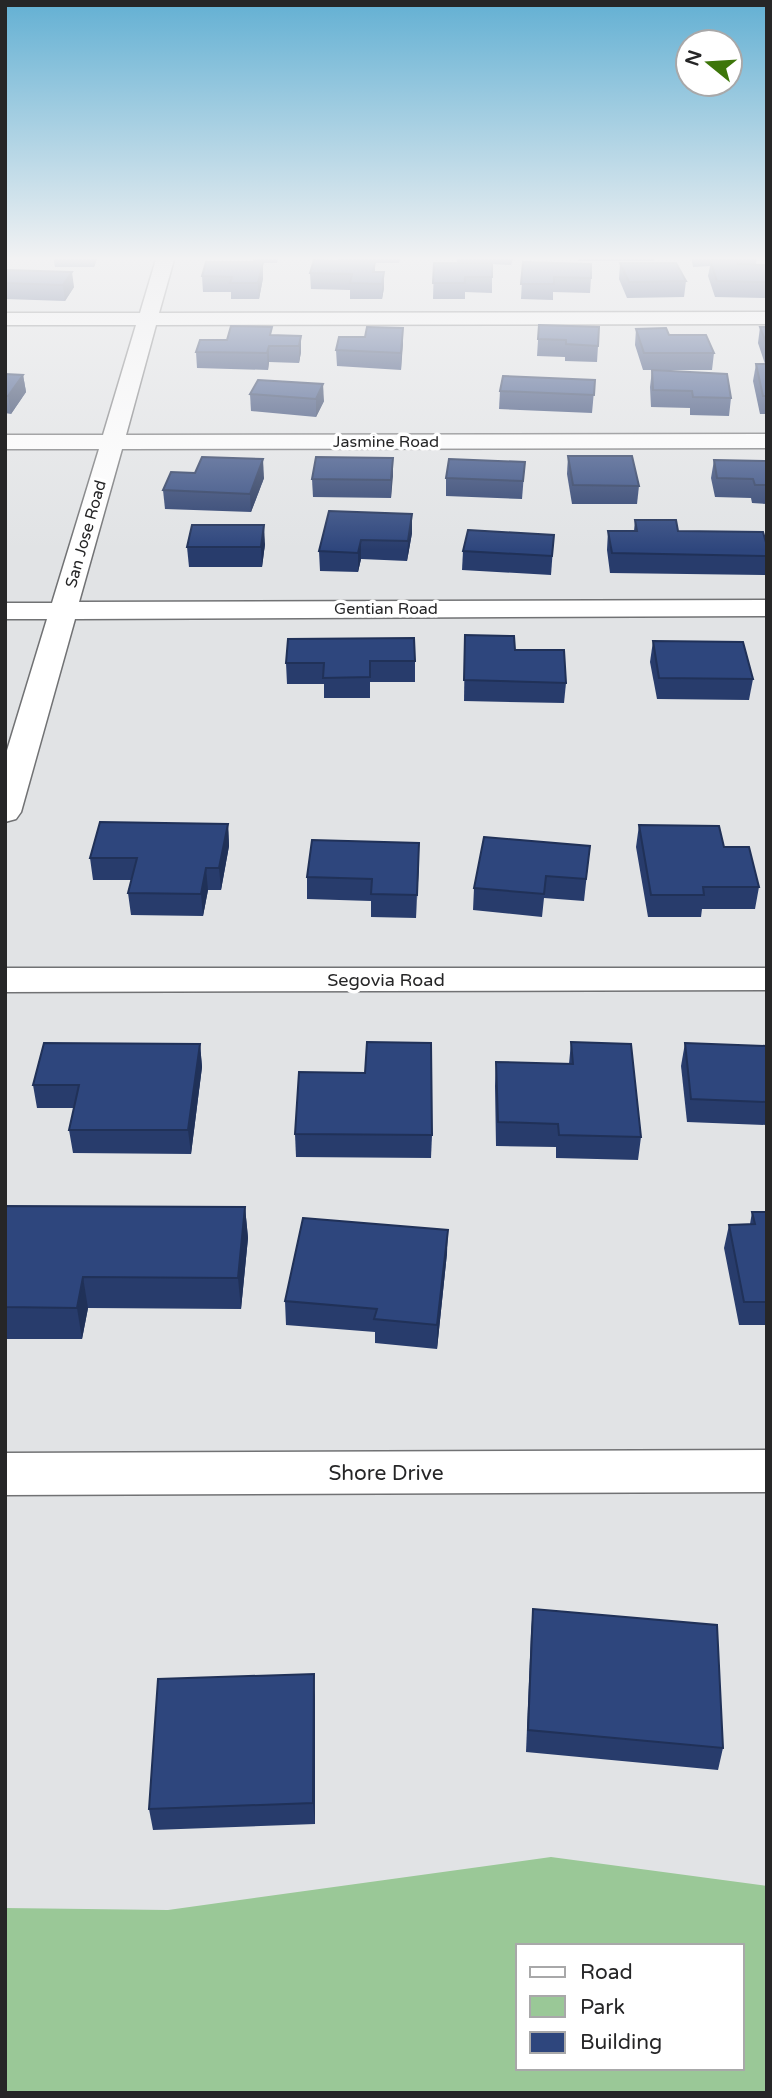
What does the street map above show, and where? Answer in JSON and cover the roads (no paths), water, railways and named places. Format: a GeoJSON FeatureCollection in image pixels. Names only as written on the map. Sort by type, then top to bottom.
{"type":"FeatureCollection","features":[{"type":"Feature","properties":{"kind":"street","name":"San Jose Road"},"geometry":{"type":"LineString","coordinates":[[5,812],[137,354]]}},
{"type":"Feature","properties":{"kind":"street","name":"Jasmine Road"},"geometry":{"type":"LineString","coordinates":[[5,442],[767,441]]}},
{"type":"Feature","properties":{"kind":"street","name":"Gentian Road"},"geometry":{"type":"LineString","coordinates":[[5,611],[767,608]]}},
{"type":"Feature","properties":{"kind":"street","name":"Segovia Road"},"geometry":{"type":"LineString","coordinates":[[5,981],[767,979]]}},
{"type":"Feature","properties":{"kind":"street","name":"Shore Drive"},"geometry":{"type":"LineString","coordinates":[[5,1474],[767,1471]]}}]}
